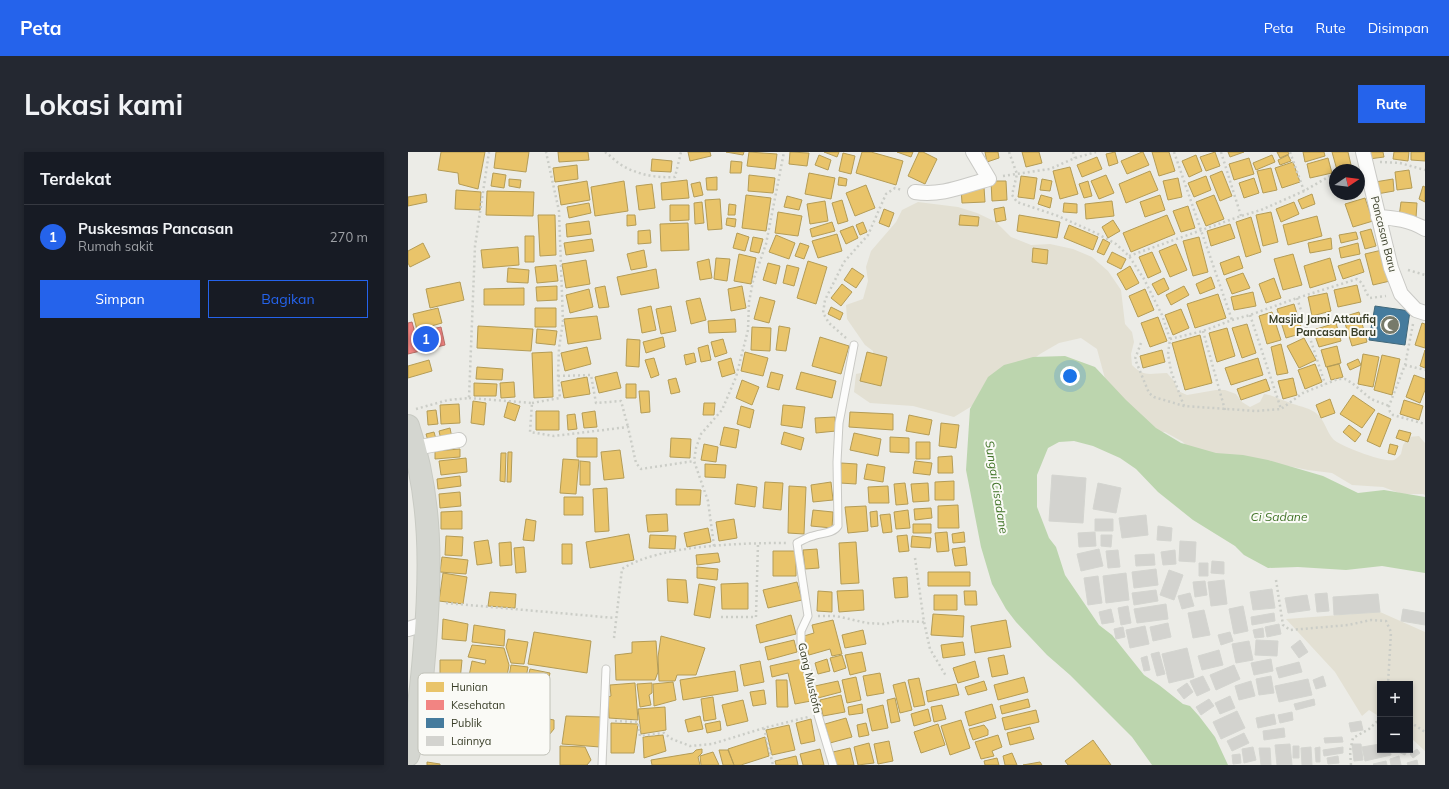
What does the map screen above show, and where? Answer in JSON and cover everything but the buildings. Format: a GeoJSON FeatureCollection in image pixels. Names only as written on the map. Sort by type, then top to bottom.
{"type":"FeatureCollection","features":[{"type":"Feature","properties":{"kind":"main road"},"geometry":{"type":"LineString","coordinates":[[408,755],[418,710],[418,626],[428,601],[429,553],[426,502],[414,457],[412,418]]}},
{"type":"Feature","properties":{"kind":"street"},"geometry":{"type":"LineString","coordinates":[[915,192],[929,194],[941,193],[989,179],[973,152]]}},
{"type":"Feature","properties":{"kind":"street","name":"Pancasan Baru"},"geometry":{"type":"LineString","coordinates":[[1364,157],[1391,268],[1401,294],[1420,311]]}},
{"type":"Feature","properties":{"kind":"street"},"geometry":{"type":"LineString","coordinates":[[1378,217],[1397,218],[1415,223],[1425,229]]}},
{"type":"Feature","properties":{"kind":"street"},"geometry":{"type":"LineString","coordinates":[[414,457],[459,440]]}},
{"type":"Feature","properties":{"kind":"lane"},"geometry":{"type":"LineString","coordinates":[[797,543],[814,535],[836,530],[838,526],[837,462],[839,423],[854,345]]}},
{"type":"Feature","properties":{"kind":"lane","name":"Gang Mustofa"},"geometry":{"type":"LineString","coordinates":[[797,543],[808,616],[801,631],[802,645],[818,715],[833,765]]}},
{"type":"Feature","properties":{"kind":"lane"},"geometry":{"type":"LineString","coordinates":[[602,765],[606,669]]}},
{"type":"Feature","properties":{"kind":"path"},"geometry":{"type":"LineString","coordinates":[[469,398],[476,246],[489,152]]}},
{"type":"Feature","properties":{"kind":"path"},"geometry":{"type":"LineString","coordinates":[[412,418],[448,400],[469,398],[532,403],[560,398],[558,376],[559,348],[563,322],[559,211],[546,152]]}},
{"type":"Feature","properties":{"kind":"path"},"geometry":{"type":"LineString","coordinates":[[605,152],[623,166],[647,175],[665,177],[675,177],[681,152]]}},
{"type":"Feature","properties":{"kind":"path"},"geometry":{"type":"LineString","coordinates":[[714,546],[708,501],[694,461],[696,448],[701,434],[722,410],[736,377],[748,330],[748,302],[751,288],[766,244],[784,152]]}},
{"type":"Feature","properties":{"kind":"path"},"geometry":{"type":"LineString","coordinates":[[1009,152],[1017,174],[1012,195],[1017,202],[1040,209],[1096,233],[1116,244],[1129,256],[1154,298],[1162,315],[1170,339],[1168,354],[1171,371],[1184,406]]}},
{"type":"Feature","properties":{"kind":"path"},"geometry":{"type":"LineString","coordinates":[[1073,152],[1075,158]]}},
{"type":"Feature","properties":{"kind":"path"},"geometry":{"type":"LineString","coordinates":[[989,179],[1050,169],[1075,158],[1096,152]]}},
{"type":"Feature","properties":{"kind":"path"},"geometry":{"type":"LineString","coordinates":[[1174,152],[1232,320]]}},
{"type":"Feature","properties":{"kind":"path"},"geometry":{"type":"LineString","coordinates":[[1221,152],[1241,216]]}},
{"type":"Feature","properties":{"kind":"path"},"geometry":{"type":"LineString","coordinates":[[1290,152],[1304,191]]}},
{"type":"Feature","properties":{"kind":"path"},"geometry":{"type":"LineString","coordinates":[[1364,157],[1400,163],[1425,170]]}},
{"type":"Feature","properties":{"kind":"path"},"geometry":{"type":"LineString","coordinates":[[1129,256],[1261,210],[1304,191],[1329,176]]}},
{"type":"Feature","properties":{"kind":"path"},"geometry":{"type":"LineString","coordinates":[[854,345],[828,323],[823,313],[824,300],[844,262],[868,235],[886,194],[895,188],[915,192]]}},
{"type":"Feature","properties":{"kind":"path"},"geometry":{"type":"LineString","coordinates":[[1170,339],[1203,331],[1357,279],[1363,283],[1366,293],[1370,298],[1401,294]]}},
{"type":"Feature","properties":{"kind":"path"},"geometry":{"type":"LineString","coordinates":[[1297,298],[1325,384]]}},
{"type":"Feature","properties":{"kind":"path"},"geometry":{"type":"LineString","coordinates":[[1420,311],[1406,365],[1389,406],[1390,412],[1393,415],[1425,424]]}},
{"type":"Feature","properties":{"kind":"path"},"geometry":{"type":"LineString","coordinates":[[1250,315],[1281,409]]}},
{"type":"Feature","properties":{"kind":"path"},"geometry":{"type":"LineString","coordinates":[[1203,331],[1225,410]]}},
{"type":"Feature","properties":{"kind":"path"},"geometry":{"type":"LineString","coordinates":[[1141,343],[1135,359],[1149,392],[1154,396],[1184,406],[1256,411],[1281,409],[1303,393],[1338,379],[1345,378],[1371,399],[1389,406]]}},
{"type":"Feature","properties":{"kind":"path"},"geometry":{"type":"LineString","coordinates":[[1406,365],[1425,370]]}},
{"type":"Feature","properties":{"kind":"path"},"geometry":{"type":"LineString","coordinates":[[558,376],[591,375],[596,403],[621,401],[636,463],[641,469],[694,461]]}},
{"type":"Feature","properties":{"kind":"path"},"geometry":{"type":"LineString","coordinates":[[532,403],[530,432],[554,436],[628,427]]}},
{"type":"Feature","properties":{"kind":"path"},"geometry":{"type":"LineString","coordinates":[[721,617],[756,617],[758,543]]}},
{"type":"Feature","properties":{"kind":"path"},"geometry":{"type":"LineString","coordinates":[[614,638],[615,618],[622,569],[633,562],[652,556],[682,550],[714,546],[758,543],[797,543]]}},
{"type":"Feature","properties":{"kind":"path"},"geometry":{"type":"LineString","coordinates":[[916,558],[924,622],[930,649],[946,676]]}},
{"type":"Feature","properties":{"kind":"path"},"geometry":{"type":"LineString","coordinates":[[1276,580],[1283,625],[1290,630],[1348,625],[1371,620],[1386,621],[1391,632],[1388,681]]}},
{"type":"Feature","properties":{"kind":"path"},"geometry":{"type":"LineString","coordinates":[[428,601],[615,618]]}},
{"type":"Feature","properties":{"kind":"path"},"geometry":{"type":"LineString","coordinates":[[808,616],[836,616],[867,623],[884,624],[898,621],[924,622]]}},
{"type":"Feature","properties":{"kind":"path"},"geometry":{"type":"LineString","coordinates":[[605,720],[638,722],[640,736],[664,733],[672,739],[690,746],[712,744],[764,728],[818,715]]}},
{"type":"Feature","properties":{"kind":"path"},"geometry":{"type":"LineString","coordinates":[[1351,765],[1350,751],[1353,738],[1369,729],[1377,722]]}},
{"type":"Feature","properties":{"kind":"path"},"geometry":{"type":"LineString","coordinates":[[1413,724],[1425,732]]}},
{"type":"Feature","properties":{"kind":"path"},"geometry":{"type":"LineString","coordinates":[[764,728],[773,765]]}},
{"type":"Feature","properties":{"kind":"shaded area"},"geometry":{"type":"Polygon","coordinates":[[[918,202],[958,207],[977,213],[996,222],[1011,237],[1031,245],[1050,244],[1073,249],[1092,257],[1108,271],[1121,290],[1125,324],[1132,332],[1134,342],[1131,354],[1132,365],[1141,372],[1148,374],[1167,373],[1174,381],[1178,391],[1187,395],[1225,390],[1236,394],[1242,402],[1250,407],[1260,402],[1264,394],[1273,396],[1310,409],[1316,413],[1333,439],[1337,442],[1362,453],[1382,459],[1395,460],[1401,454],[1403,445],[1409,437],[1419,436],[1425,443],[1425,495],[1402,494],[1383,487],[1352,485],[1332,473],[1288,466],[1235,466],[1196,458],[1183,442],[1165,432],[1144,431],[1107,386],[1097,349],[1081,338],[1059,343],[1040,354],[972,406],[954,417],[913,406],[870,403],[854,392],[856,374],[875,370],[873,351],[865,345],[847,319],[846,305],[863,299],[868,281],[866,267],[871,251],[896,222],[902,210],[918,202]]]}},
{"type":"Feature","properties":{"kind":"shaded area"},"geometry":{"type":"Polygon","coordinates":[[[1380,612],[1425,632],[1425,751],[1413,740],[1413,681],[1377,681],[1377,715],[1369,710],[1362,716],[1335,672],[1286,619],[1380,612]]]}},
{"type":"Feature","properties":{"kind":"water","name":"Ci Sadane"},"geometry":{"type":"Polygon","coordinates":[[[1065,356],[1095,367],[1126,400],[1156,428],[1181,443],[1216,453],[1243,455],[1268,460],[1323,476],[1358,493],[1384,490],[1425,497],[1425,573],[1382,566],[1346,570],[1298,567],[1268,568],[1244,555],[1235,546],[1193,520],[1158,492],[1136,469],[1120,458],[1093,446],[1074,441],[1059,442],[1048,448],[1037,475],[1037,507],[1049,538],[1056,547],[1065,575],[1099,625],[1112,635],[1144,675],[1183,704],[1190,706],[1199,716],[1215,737],[1228,765],[1152,765],[1132,737],[1070,675],[1047,655],[1016,622],[1006,609],[992,584],[981,547],[966,470],[970,409],[988,377],[1004,365],[1033,357],[1065,356]]]}},
{"type":"Feature","properties":{"kind":"place","name":"Masjid Jami Attaufiq Pancasan Baru"},"geometry":{"type":"Point","coordinates":[1390,325]}},
{"type":"Feature","properties":{"kind":"place","name":"Puskesmas Pancasan"},"geometry":{"type":"Point","coordinates":[426,339]}},
{"type":"Feature","properties":{"kind":"water label","name":"Sungai Cisadane"},"geometry":{"type":"Point","coordinates":[997,487]}}]}
